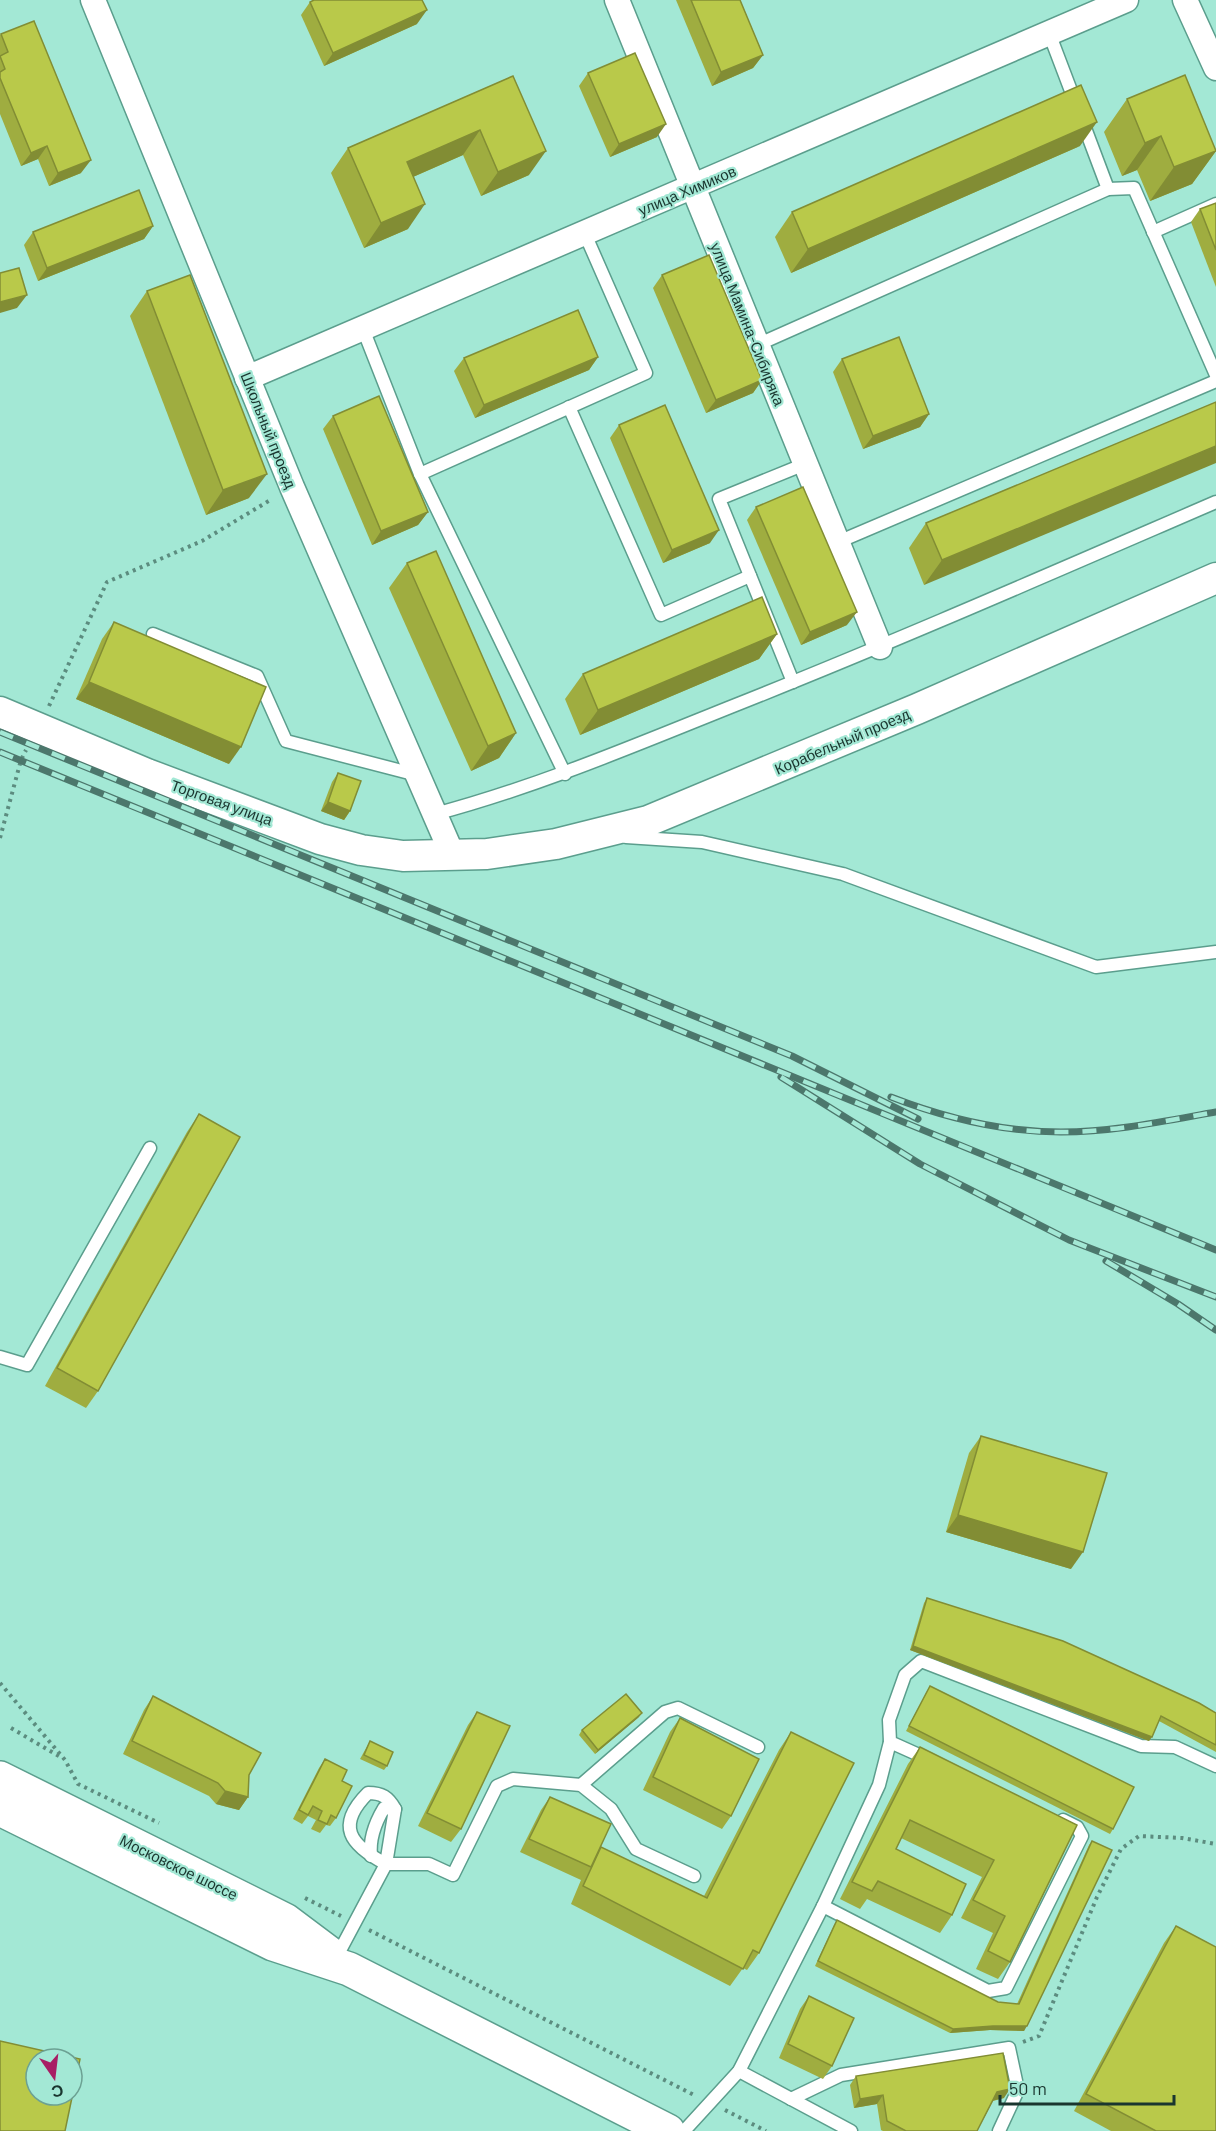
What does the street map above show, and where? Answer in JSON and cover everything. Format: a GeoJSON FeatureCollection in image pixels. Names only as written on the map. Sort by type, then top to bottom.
{"type":"FeatureCollection","features":[{"type":"Feature","properties":{"kind":"main road","name":"Московское шоссе"},"geometry":{"type":"LineString","coordinates":[[0,1778],[285,1920],[343,1964],[668,2131]]}},
{"type":"Feature","properties":{"kind":"main road","name":"Московское шоссе"},"geometry":{"type":"LineString","coordinates":[[0,1809],[273,1944],[343,1964]]}},
{"type":"Feature","properties":{"kind":"street","name":"Школьный проезд"},"geometry":{"type":"LineString","coordinates":[[93,0],[292,487],[453,856]]}},
{"type":"Feature","properties":{"kind":"street","name":"улица Мамина-Сибиряка"},"geometry":{"type":"LineString","coordinates":[[617,0],[880,647]]}},
{"type":"Feature","properties":{"kind":"street","name":"улица Химиков"},"geometry":{"type":"LineString","coordinates":[[247,378],[1126,0]]}},
{"type":"Feature","properties":{"kind":"street"},"geometry":{"type":"LineString","coordinates":[[1185,0],[1216,68]]}},
{"type":"Feature","properties":{"kind":"street","name":"Корабельный проезд"},"geometry":{"type":"LineString","coordinates":[[453,856],[522,850],[648,821],[917,710],[1216,578]]}},
{"type":"Feature","properties":{"kind":"street","name":"Торговая улица"},"geometry":{"type":"LineString","coordinates":[[0,712],[147,774],[320,839],[362,850],[403,856],[453,856]]}},
{"type":"Feature","properties":{"kind":"lane"},"geometry":{"type":"LineString","coordinates":[[1049,33],[1108,189]]}},
{"type":"Feature","properties":{"kind":"lane"},"geometry":{"type":"LineString","coordinates":[[757,345],[1108,189],[1134,189],[1216,375]]}},
{"type":"Feature","properties":{"kind":"lane"},"geometry":{"type":"LineString","coordinates":[[1153,232],[1216,204]]}},
{"type":"Feature","properties":{"kind":"lane"},"geometry":{"type":"LineString","coordinates":[[420,474],[646,373],[585,234]]}},
{"type":"Feature","properties":{"kind":"lane"},"geometry":{"type":"LineString","coordinates":[[363,329],[420,474],[565,774]]}},
{"type":"Feature","properties":{"kind":"lane"},"geometry":{"type":"LineString","coordinates":[[837,542],[1216,381]]}},
{"type":"Feature","properties":{"kind":"lane"},"geometry":{"type":"LineString","coordinates":[[569,407],[661,615],[750,576]]}},
{"type":"Feature","properties":{"kind":"lane"},"geometry":{"type":"LineString","coordinates":[[793,682],[719,500],[806,464]]}},
{"type":"Feature","properties":{"kind":"lane"},"geometry":{"type":"LineString","coordinates":[[435,814],[492,799],[565,774],[880,647],[1216,502]]}},
{"type":"Feature","properties":{"kind":"lane"},"geometry":{"type":"LineString","coordinates":[[153,634],[257,676],[286,741],[417,775]]}},
{"type":"Feature","properties":{"kind":"lane"},"geometry":{"type":"LineString","coordinates":[[594,835],[702,842],[843,874],[1096,967],[1216,952]]}},
{"type":"Feature","properties":{"kind":"lane"},"geometry":{"type":"LineString","coordinates":[[0,1357],[27,1365],[150,1148]]}},
{"type":"Feature","properties":{"kind":"lane"},"geometry":{"type":"LineString","coordinates":[[684,2131],[739,2072],[824,1906],[879,1785],[890,1742],[889,1720],[905,1675],[921,1661],[1141,1746],[1175,1747],[1216,1766]]}},
{"type":"Feature","properties":{"kind":"lane"},"geometry":{"type":"LineString","coordinates":[[581,1785],[665,1712],[678,1708],[758,1747]]}},
{"type":"Feature","properties":{"kind":"lane"},"geometry":{"type":"LineString","coordinates":[[890,1742],[942,1766]]}},
{"type":"Feature","properties":{"kind":"lane"},"geometry":{"type":"LineString","coordinates":[[343,1964],[354,1923],[386,1863],[395,1809],[390,1799],[379,1793],[368,1793],[362,1798],[350,1819],[350,1834],[356,1844],[371,1856],[386,1863],[429,1864],[453,1875],[497,1786],[513,1779],[581,1785],[611,1809],[636,1849],[694,1876]]}},
{"type":"Feature","properties":{"kind":"lane"},"geometry":{"type":"LineString","coordinates":[[371,1856],[369,1842],[380,1815],[384,1808],[395,1809]]}},
{"type":"Feature","properties":{"kind":"lane"},"geometry":{"type":"LineString","coordinates":[[824,1906],[988,1991],[1006,1988],[1082,1836],[1077,1827],[1056,1817]]}},
{"type":"Feature","properties":{"kind":"lane"},"geometry":{"type":"LineString","coordinates":[[791,2099],[841,2075],[1009,2048],[1018,2090],[999,2131]]}},
{"type":"Feature","properties":{"kind":"lane"},"geometry":{"type":"LineString","coordinates":[[739,2072],[851,2131]]}},
{"type":"Feature","properties":{"kind":"path"},"geometry":{"type":"LineString","coordinates":[[107,582],[202,541],[292,487]]}},
{"type":"Feature","properties":{"kind":"path"},"geometry":{"type":"LineString","coordinates":[[0,1683],[65,1760],[78,1784],[164,1826]]}},
{"type":"Feature","properties":{"kind":"path"},"geometry":{"type":"LineString","coordinates":[[11,1728],[65,1760]]}},
{"type":"Feature","properties":{"kind":"path"},"geometry":{"type":"LineString","coordinates":[[1009,2048],[1039,2036],[1097,1897],[1121,1849],[1139,1836],[1182,1838],[1216,1844]]}},
{"type":"Feature","properties":{"kind":"path"},"geometry":{"type":"LineString","coordinates":[[299,1895],[766,2131]]}},
{"type":"Feature","properties":{"kind":"building"},"geometry":{"type":"Polygon","coordinates":[[[314,0],[422,0],[427,10],[333,53],[310,2],[314,0]]]}},
{"type":"Feature","properties":{"kind":"building"},"geometry":{"type":"Polygon","coordinates":[[[691,0],[740,0],[763,55],[721,72],[691,0]]]}},
{"type":"Feature","properties":{"kind":"building"},"geometry":{"type":"Polygon","coordinates":[[[34,21],[91,160],[58,173],[47,146],[31,153],[0,78],[0,72],[5,69],[0,56],[8,52],[1,34],[34,21]]]}},
{"type":"Feature","properties":{"kind":"building"},"geometry":{"type":"Polygon","coordinates":[[[635,53],[666,124],[619,144],[588,73],[635,53]]]}},
{"type":"Feature","properties":{"kind":"building"},"geometry":{"type":"Polygon","coordinates":[[[1185,75],[1216,151],[1174,167],[1161,136],[1145,143],[1127,99],[1185,75]]]}},
{"type":"Feature","properties":{"kind":"building"},"geometry":{"type":"Polygon","coordinates":[[[513,76],[546,151],[498,172],[480,130],[407,162],[425,204],[381,223],[348,148],[513,76]]]}},
{"type":"Feature","properties":{"kind":"building"},"geometry":{"type":"Polygon","coordinates":[[[1081,85],[1097,122],[808,249],[792,212],[1081,85]]]}},
{"type":"Feature","properties":{"kind":"building"},"geometry":{"type":"Polygon","coordinates":[[[139,190],[153,226],[47,268],[33,232],[139,190]]]}},
{"type":"Feature","properties":{"kind":"building"},"geometry":{"type":"Polygon","coordinates":[[[1216,203],[1216,250],[1200,209],[1216,203]]]}},
{"type":"Feature","properties":{"kind":"building"},"geometry":{"type":"Polygon","coordinates":[[[709,255],[762,380],[716,400],[662,275],[709,255]]]}},
{"type":"Feature","properties":{"kind":"building"},"geometry":{"type":"Polygon","coordinates":[[[19,268],[27,295],[0,302],[0,273],[19,268]]]}},
{"type":"Feature","properties":{"kind":"building"},"geometry":{"type":"Polygon","coordinates":[[[190,275],[267,474],[223,490],[147,291],[190,275]]]}},
{"type":"Feature","properties":{"kind":"building"},"geometry":{"type":"Polygon","coordinates":[[[578,310],[598,357],[484,405],[464,358],[578,310]]]}},
{"type":"Feature","properties":{"kind":"building"},"geometry":{"type":"Polygon","coordinates":[[[899,337],[929,414],[873,436],[842,359],[899,337]]]}},
{"type":"Feature","properties":{"kind":"building"},"geometry":{"type":"Polygon","coordinates":[[[379,396],[428,512],[381,531],[333,416],[379,396]]]}},
{"type":"Feature","properties":{"kind":"building"},"geometry":{"type":"Polygon","coordinates":[[[1216,402],[1216,446],[942,560],[926,523],[1216,402]]]}},
{"type":"Feature","properties":{"kind":"building"},"geometry":{"type":"Polygon","coordinates":[[[665,405],[719,530],[672,550],[619,425],[665,405]]]}},
{"type":"Feature","properties":{"kind":"building"},"geometry":{"type":"Polygon","coordinates":[[[803,487],[857,612],[810,632],[756,507],[803,487]]]}},
{"type":"Feature","properties":{"kind":"building"},"geometry":{"type":"Polygon","coordinates":[[[436,551],[516,733],[488,746],[407,563],[436,551]]]}},
{"type":"Feature","properties":{"kind":"building"},"geometry":{"type":"Polygon","coordinates":[[[762,597],[777,634],[598,710],[583,674],[762,597]]]}},
{"type":"Feature","properties":{"kind":"building"},"geometry":{"type":"Polygon","coordinates":[[[114,622],[266,687],[241,747],[89,682],[114,622]]]}},
{"type":"Feature","properties":{"kind":"building"},"geometry":{"type":"Polygon","coordinates":[[[338,773],[361,781],[350,811],[328,802],[338,773]]]}},
{"type":"Feature","properties":{"kind":"building"},"geometry":{"type":"Polygon","coordinates":[[[199,1114],[240,1137],[98,1391],[57,1368],[199,1114]]]}},
{"type":"Feature","properties":{"kind":"building"},"geometry":{"type":"Polygon","coordinates":[[[981,1436],[1107,1473],[1083,1552],[958,1515],[981,1436]]]}},
{"type":"Feature","properties":{"kind":"building"},"geometry":{"type":"Polygon","coordinates":[[[927,1598],[1063,1641],[1199,1703],[1216,1713],[1216,1745],[1161,1716],[1152,1737],[913,1646],[927,1598]]]}},
{"type":"Feature","properties":{"kind":"building"},"geometry":{"type":"Polygon","coordinates":[[[930,1686],[1134,1787],[1113,1829],[909,1726],[930,1686]]]}},
{"type":"Feature","properties":{"kind":"building"},"geometry":{"type":"Polygon","coordinates":[[[626,1694],[642,1713],[598,1750],[582,1730],[626,1694]]]}},
{"type":"Feature","properties":{"kind":"building"},"geometry":{"type":"Polygon","coordinates":[[[153,1696],[261,1753],[249,1775],[248,1797],[225,1791],[218,1783],[132,1741],[153,1696]]]}},
{"type":"Feature","properties":{"kind":"building"},"geometry":{"type":"Polygon","coordinates":[[[477,1712],[510,1726],[461,1829],[427,1813],[477,1712]]]}},
{"type":"Feature","properties":{"kind":"building"},"geometry":{"type":"Polygon","coordinates":[[[680,1718],[759,1759],[731,1816],[653,1777],[680,1718]]]}},
{"type":"Feature","properties":{"kind":"building"},"geometry":{"type":"Polygon","coordinates":[[[791,1732],[854,1763],[759,1953],[753,1950],[743,1969],[583,1886],[601,1847],[707,1898],[791,1732]]]}},
{"type":"Feature","properties":{"kind":"building"},"geometry":{"type":"Polygon","coordinates":[[[370,1741],[393,1752],[387,1766],[364,1755],[370,1741]]]}},
{"type":"Feature","properties":{"kind":"building"},"geometry":{"type":"Polygon","coordinates":[[[920,1747],[1077,1825],[1010,1962],[988,1951],[1005,1916],[973,1900],[994,1860],[910,1820],[896,1849],[966,1884],[952,1915],[878,1881],[872,1891],[852,1882],[920,1747]]]}},
{"type":"Feature","properties":{"kind":"building"},"geometry":{"type":"Polygon","coordinates":[[[325,1759],[347,1770],[342,1781],[352,1786],[336,1818],[331,1815],[327,1824],[318,1820],[322,1811],[313,1806],[308,1815],[299,1810],[325,1759]]]}},
{"type":"Feature","properties":{"kind":"building"},"geometry":{"type":"Polygon","coordinates":[[[550,1797],[611,1824],[591,1867],[529,1839],[550,1797]]]}},
{"type":"Feature","properties":{"kind":"building"},"geometry":{"type":"Polygon","coordinates":[[[1092,1841],[1112,1850],[1027,2026],[953,2029],[818,1961],[837,1920],[998,2002],[1019,2004],[1092,1841]]]}},
{"type":"Feature","properties":{"kind":"building"},"geometry":{"type":"Polygon","coordinates":[[[1176,1926],[1216,1947],[1216,2131],[1156,2131],[1086,2094],[1176,1926]]]}},
{"type":"Feature","properties":{"kind":"building"},"geometry":{"type":"Polygon","coordinates":[[[809,1996],[854,2018],[832,2066],[788,2044],[809,1996]]]}},
{"type":"Feature","properties":{"kind":"building"},"geometry":{"type":"Polygon","coordinates":[[[0,2041],[27,2047],[24,2047],[24,2107],[70,2107],[65,2131],[0,2131],[0,2041]]]}},
{"type":"Feature","properties":{"kind":"building"},"geometry":{"type":"Polygon","coordinates":[[[1003,2053],[1010,2089],[997,2092],[977,2131],[906,2131],[887,2121],[883,2095],[860,2099],[856,2076],[1003,2053]]]}},
{"type":"Feature","properties":{"kind":"railway"},"geometry":{"type":"LineString","coordinates":[[0,732],[792,1056],[918,1119]]}},
{"type":"Feature","properties":{"kind":"railway"},"geometry":{"type":"LineString","coordinates":[[0,752],[1216,1250]]}},
{"type":"Feature","properties":{"kind":"railway"},"geometry":{"type":"LineString","coordinates":[[781,1077],[920,1164],[1069,1240],[1216,1297]]}},
{"type":"Feature","properties":{"kind":"railway"},"geometry":{"type":"LineString","coordinates":[[891,1097],[974,1122],[1039,1131],[1080,1132],[1119,1128],[1216,1112]]}},
{"type":"Feature","properties":{"kind":"railway"},"geometry":{"type":"LineString","coordinates":[[1106,1261],[1178,1304],[1216,1330]]}}]}
